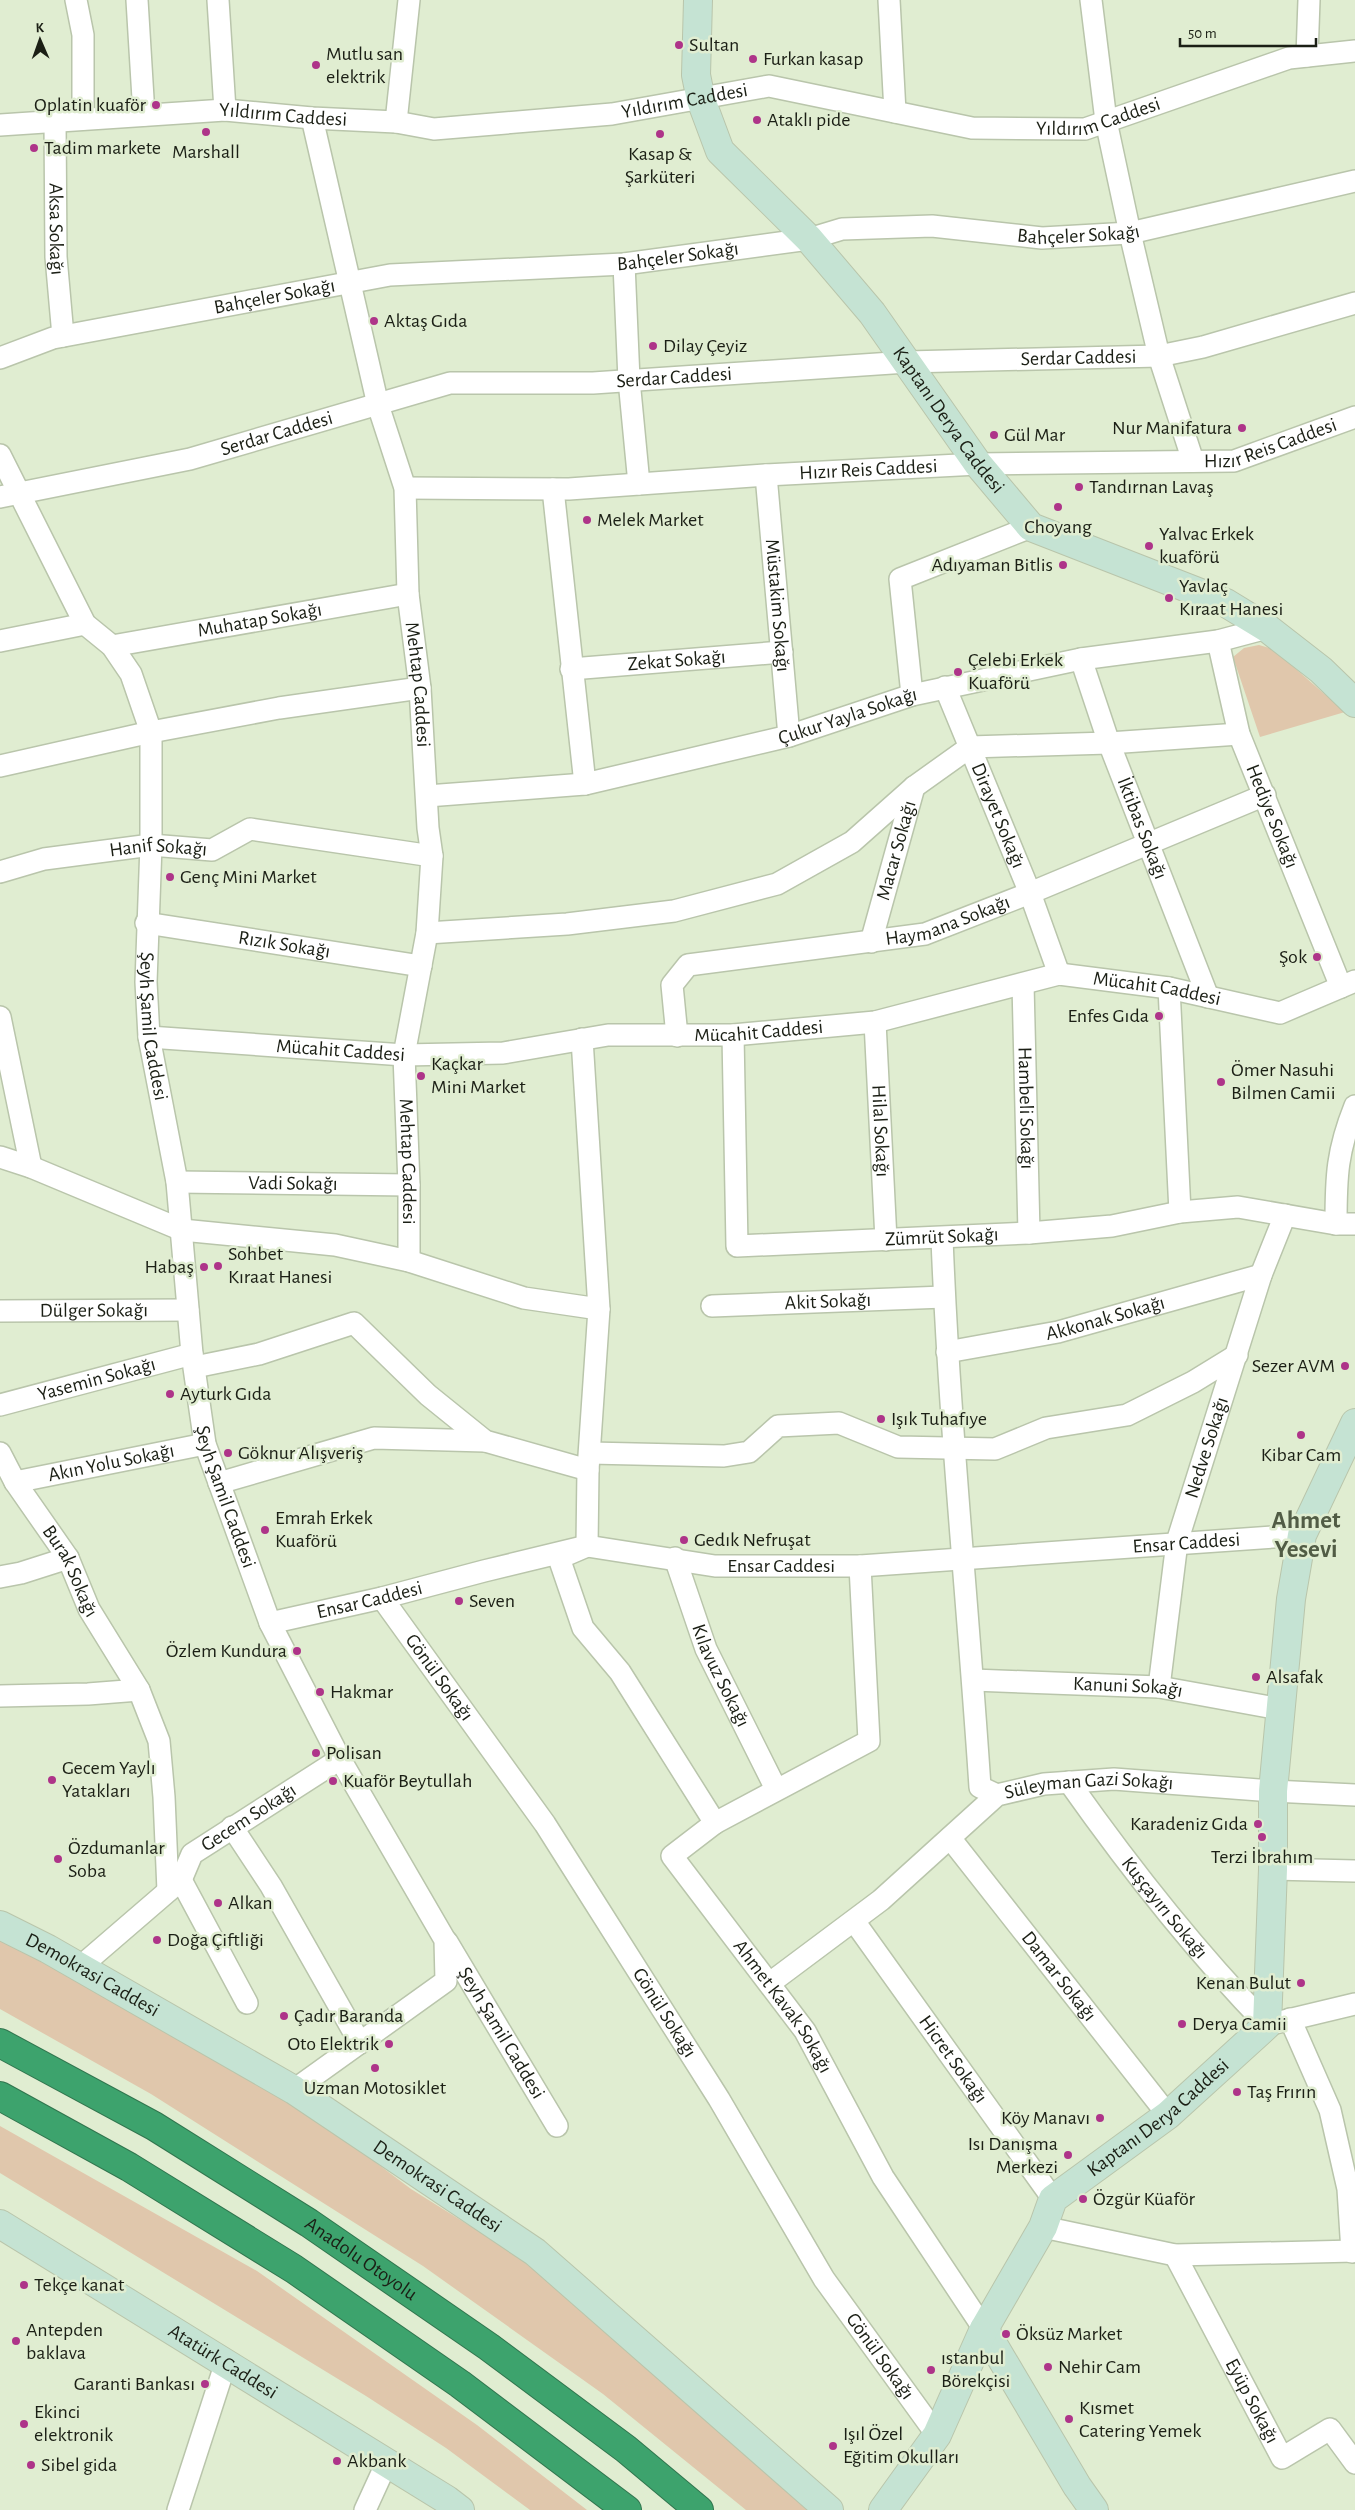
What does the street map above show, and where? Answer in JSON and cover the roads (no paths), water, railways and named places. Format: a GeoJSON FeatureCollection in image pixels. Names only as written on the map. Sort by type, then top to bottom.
{"type":"FeatureCollection","features":[{"type":"Feature","properties":{"kind":"highway","name":"Anadolu Otoyolu"},"geometry":{"type":"LineString","coordinates":[[0,2043],[154,2126],[310,2223],[489,2347],[626,2449],[699,2510]]}},
{"type":"Feature","properties":{"kind":"highway"},"geometry":{"type":"LineString","coordinates":[[0,2096],[129,2167],[294,2269],[460,2384],[627,2510]]}},
{"type":"Feature","properties":{"kind":"street"},"geometry":{"type":"LineString","coordinates":[[76,0],[83,34],[83,120]]}},
{"type":"Feature","properties":{"kind":"street"},"geometry":{"type":"LineString","coordinates":[[137,0],[144,115]]}},
{"type":"Feature","properties":{"kind":"street"},"geometry":{"type":"LineString","coordinates":[[218,0],[225,110]]}},
{"type":"Feature","properties":{"kind":"street"},"geometry":{"type":"LineString","coordinates":[[396,122],[409,0]]}},
{"type":"Feature","properties":{"kind":"street","name":"Kaptanı Derya Caddesi"},"geometry":{"type":"LineString","coordinates":[[698,0],[696,75],[702,100],[720,151],[809,238],[872,313],[978,464],[1031,527],[1226,603],[1267,628],[1321,670],[1355,703]]}},
{"type":"Feature","properties":{"kind":"street"},"geometry":{"type":"LineString","coordinates":[[889,0],[895,112]]}},
{"type":"Feature","properties":{"kind":"street"},"geometry":{"type":"LineString","coordinates":[[1091,0],[1106,122],[1130,233],[1159,356],[1193,461]]}},
{"type":"Feature","properties":{"kind":"street"},"geometry":{"type":"LineString","coordinates":[[1307,56],[1310,0]]}},
{"type":"Feature","properties":{"kind":"street","name":"Yıldırım Caddesi"},"geometry":{"type":"LineString","coordinates":[[0,125],[225,110],[312,118],[396,122],[434,129],[612,114],[702,100],[769,86],[972,128],[1085,128],[1289,58],[1355,53]]}},
{"type":"Feature","properties":{"kind":"street","name":"Mehtap Caddesi"},"geometry":{"type":"LineString","coordinates":[[312,118],[352,282],[378,405],[405,488],[408,594],[420,688],[428,828],[432,856],[427,933],[404,1055],[409,1185],[409,1261]]}},
{"type":"Feature","properties":{"kind":"street","name":"Aksa Sokağı"},"geometry":{"type":"LineString","coordinates":[[55,121],[56,257],[63,336]]}},
{"type":"Feature","properties":{"kind":"street","name":"Bahçeler Sokağı"},"geometry":{"type":"LineString","coordinates":[[0,358],[63,336],[390,275],[624,264],[809,238],[842,229],[932,226],[1042,238],[1130,233],[1355,181]]}},
{"type":"Feature","properties":{"kind":"street"},"geometry":{"type":"LineString","coordinates":[[624,264],[629,380],[639,484]]}},
{"type":"Feature","properties":{"kind":"street","name":"Serdar Caddesi"},"geometry":{"type":"LineString","coordinates":[[10,494],[190,459],[450,383],[593,383],[907,362],[1159,356],[1203,347],[1355,303]]}},
{"type":"Feature","properties":{"kind":"street","name":"Hızır Reis Caddesi"},"geometry":{"type":"LineString","coordinates":[[405,488],[553,489],[978,464],[1234,461],[1355,417]]}},
{"type":"Feature","properties":{"kind":"street","name":"Şeyh Şamil Caddesi"},"geometry":{"type":"LineString","coordinates":[[0,455],[10,494],[85,624],[112,646],[131,674],[151,732],[150,845],[146,923],[146,982],[149,1037],[176,1182],[188,1310],[205,1444],[270,1623],[340,1759],[445,1940],[557,2126]]}},
{"type":"Feature","properties":{"kind":"street","name":"Müstakim Sokağı"},"geometry":{"type":"LineString","coordinates":[[766,475],[789,736]]}},
{"type":"Feature","properties":{"kind":"street"},"geometry":{"type":"LineString","coordinates":[[553,489],[571,669],[585,784]]}},
{"type":"Feature","properties":{"kind":"street"},"geometry":{"type":"LineString","coordinates":[[912,695],[900,579],[1031,527]]}},
{"type":"Feature","properties":{"kind":"street","name":"Muhatap Sokağı"},"geometry":{"type":"LineString","coordinates":[[112,646],[408,594]]}},
{"type":"Feature","properties":{"kind":"street"},"geometry":{"type":"LineString","coordinates":[[0,640],[85,624]]}},
{"type":"Feature","properties":{"kind":"street","name":"Çukur Yayla Sokağı"},"geometry":{"type":"LineString","coordinates":[[427,796],[585,784],[789,736],[912,695],[1081,659],[1218,641],[1267,628]]}},
{"type":"Feature","properties":{"kind":"street","name":"Hediye Sokağı"},"geometry":{"type":"LineString","coordinates":[[1218,641],[1240,734],[1265,795],[1351,983]]}},
{"type":"Feature","properties":{"kind":"street","name":"Zekat Sokağı"},"geometry":{"type":"LineString","coordinates":[[571,669],[782,652]]}},
{"type":"Feature","properties":{"kind":"street","name":"İktibas Sokağı"},"geometry":{"type":"LineString","coordinates":[[1081,659],[1109,743],[1208,997]]}},
{"type":"Feature","properties":{"kind":"street"},"geometry":{"type":"LineString","coordinates":[[0,766],[151,732],[279,708],[420,688]]}},
{"type":"Feature","properties":{"kind":"street","name":"Dirayet Sokağı"},"geometry":{"type":"LineString","coordinates":[[945,688],[1030,893],[1059,974]]}},
{"type":"Feature","properties":{"kind":"street"},"geometry":{"type":"LineString","coordinates":[[427,933],[567,924],[674,911],[777,884],[852,842],[914,787],[970,747],[1109,743],[1240,734]]}},
{"type":"Feature","properties":{"kind":"street","name":"Macar Sokağı"},"geometry":{"type":"LineString","coordinates":[[871,942],[914,787]]}},
{"type":"Feature","properties":{"kind":"street","name":"Haymana Sokağı"},"geometry":{"type":"LineString","coordinates":[[677,1036],[672,985],[688,965],[925,934],[1030,893],[1265,795]]}},
{"type":"Feature","properties":{"kind":"street","name":"Hanif Sokağı"},"geometry":{"type":"LineString","coordinates":[[0,872],[44,859],[150,845],[212,850],[250,829],[432,856]]}},
{"type":"Feature","properties":{"kind":"street","name":"Rızık Sokağı"},"geometry":{"type":"LineString","coordinates":[[146,923],[421,966]]}},
{"type":"Feature","properties":{"kind":"street","name":"Mücahit Caddesi"},"geometry":{"type":"LineString","coordinates":[[149,1037],[404,1055],[503,1053],[608,1035],[733,1035],[874,1022],[1059,974],[1169,988],[1280,1013],[1351,983]]}},
{"type":"Feature","properties":{"kind":"street","name":"Hambeli Sokağı"},"geometry":{"type":"LineString","coordinates":[[1023,984],[1029,1233]]}},
{"type":"Feature","properties":{"kind":"street"},"geometry":{"type":"LineString","coordinates":[[1169,988],[1180,1212]]}},
{"type":"Feature","properties":{"kind":"street"},"geometry":{"type":"LineString","coordinates":[[0,1017],[31,1167]]}},
{"type":"Feature","properties":{"kind":"street","name":"Hilal Sokağı"},"geometry":{"type":"LineString","coordinates":[[874,1022],[886,1240]]}},
{"type":"Feature","properties":{"kind":"street","name":"Zümrüt Sokağı"},"geometry":{"type":"LineString","coordinates":[[733,1035],[737,1246],[1029,1233],[1112,1226],[1180,1212],[1238,1207],[1346,1224]]}},
{"type":"Feature","properties":{"kind":"street"},"geometry":{"type":"LineString","coordinates":[[582,1039],[599,1309],[589,1461],[587,1546],[559,1558],[583,1628],[620,1672],[714,1823]]}},
{"type":"Feature","properties":{"kind":"street"},"geometry":{"type":"LineString","coordinates":[[1346,1224],[1337,1170],[1342,1138],[1355,1106]]}},
{"type":"Feature","properties":{"kind":"street"},"geometry":{"type":"LineString","coordinates":[[0,1157],[31,1167],[182,1230],[335,1245],[409,1261],[524,1298],[599,1309]]}},
{"type":"Feature","properties":{"kind":"street","name":"Vadi Sokağı"},"geometry":{"type":"LineString","coordinates":[[176,1182],[409,1185]]}},
{"type":"Feature","properties":{"kind":"street","name":"Nedve Sokağı"},"geometry":{"type":"LineString","coordinates":[[1159,1687],[1177,1542],[1261,1274],[1285,1215]]}},
{"type":"Feature","properties":{"kind":"street"},"geometry":{"type":"LineString","coordinates":[[942,1238],[947,1352],[961,1557],[973,1680],[980,1787],[997,1795]]}},
{"type":"Feature","properties":{"kind":"street","name":"Akkonak Sokağı"},"geometry":{"type":"LineString","coordinates":[[947,1352],[1058,1332],[1261,1274]]}},
{"type":"Feature","properties":{"kind":"street","name":"Akit Sokağı"},"geometry":{"type":"LineString","coordinates":[[712,1306],[944,1297]]}},
{"type":"Feature","properties":{"kind":"street","name":"Dülger Sokağı"},"geometry":{"type":"LineString","coordinates":[[0,1311],[188,1310]]}},
{"type":"Feature","properties":{"kind":"street","name":"Yasemin Sokağı"},"geometry":{"type":"LineString","coordinates":[[0,1405],[194,1360],[259,1354],[354,1324],[428,1395],[485,1441]]}},
{"type":"Feature","properties":{"kind":"street"},"geometry":{"type":"LineString","coordinates":[[219,1483],[374,1438],[485,1441],[589,1461],[724,1456],[749,1452],[778,1426],[839,1423],[898,1447],[995,1449],[1046,1428],[1127,1415],[1193,1382],[1237,1355]]}},
{"type":"Feature","properties":{"kind":"street"},"geometry":{"type":"LineString","coordinates":[[1043,2227],[1175,2255],[1353,2252],[1348,2189],[1330,2110],[1278,2022],[1273,1869],[1273,1791],[1291,1600],[1302,1535],[1353,1433]]}},
{"type":"Feature","properties":{"kind":"street","name":"Akın Yolu Sokağı"},"geometry":{"type":"LineString","coordinates":[[16,1482],[205,1444]]}},
{"type":"Feature","properties":{"kind":"street","name":"Burak Sokağı"},"geometry":{"type":"LineString","coordinates":[[0,1452],[16,1482],[68,1558],[89,1609],[139,1690],[159,1741],[174,1885]]}},
{"type":"Feature","properties":{"kind":"street","name":"Ensar Caddesi"},"geometry":{"type":"LineString","coordinates":[[270,1623],[382,1598],[587,1546],[675,1558],[715,1566],[860,1566],[961,1557],[1302,1535]]}},
{"type":"Feature","properties":{"kind":"street"},"geometry":{"type":"LineString","coordinates":[[0,1577],[21,1573],[68,1558]]}},
{"type":"Feature","properties":{"kind":"street","name":"Kılavuz Sokağı"},"geometry":{"type":"LineString","coordinates":[[675,1558],[706,1649],[776,1789]]}},
{"type":"Feature","properties":{"kind":"street","name":"Ahmet Kavak Sokağı"},"geometry":{"type":"LineString","coordinates":[[860,1566],[869,1741],[714,1823],[672,1856],[704,1901],[770,1983],[805,2031],[883,2177],[984,2328],[1077,2486],[1094,2510]]}},
{"type":"Feature","properties":{"kind":"street","name":"Gönül Sokağı"},"geometry":{"type":"LineString","coordinates":[[382,1598],[545,1824],[719,2099],[824,2279],[937,2435]]}},
{"type":"Feature","properties":{"kind":"street","name":"Kanuni Sokağı"},"geometry":{"type":"LineString","coordinates":[[973,1680],[1159,1687],[1280,1709]]}},
{"type":"Feature","properties":{"kind":"street"},"geometry":{"type":"LineString","coordinates":[[0,1696],[59,1696],[139,1690]]}},
{"type":"Feature","properties":{"kind":"street","name":"Gecem Sokağı"},"geometry":{"type":"LineString","coordinates":[[80,1967],[174,1885],[192,1854],[340,1759]]}},
{"type":"Feature","properties":{"kind":"street","name":"Süleyman Gazi Sokağı"},"geometry":{"type":"LineString","coordinates":[[770,1983],[854,1921],[997,1795],[1044,1784],[1114,1779],[1355,1795]]}},
{"type":"Feature","properties":{"kind":"street","name":"Kuşçayırı Sokağı"},"geometry":{"type":"LineString","coordinates":[[1069,1782],[1109,1840],[1238,1996],[1278,2022]]}},
{"type":"Feature","properties":{"kind":"street"},"geometry":{"type":"LineString","coordinates":[[232,1827],[271,1886],[360,2043]]}},
{"type":"Feature","properties":{"kind":"street","name":"Damar Sokağı"},"geometry":{"type":"LineString","coordinates":[[950,1838],[1168,2115]]}},
{"type":"Feature","properties":{"kind":"street"},"geometry":{"type":"LineString","coordinates":[[1273,1869],[1355,1871]]}},
{"type":"Feature","properties":{"kind":"street"},"geometry":{"type":"LineString","coordinates":[[174,1885],[247,2003]]}},
{"type":"Feature","properties":{"kind":"street","name":"Hicret Sokağı"},"geometry":{"type":"LineString","coordinates":[[854,1921],[1052,2199]]}},
{"type":"Feature","properties":{"kind":"street","name":"Demokrasi Caddesi"},"geometry":{"type":"LineString","coordinates":[[0,1925],[80,1967],[294,2090],[535,2252],[829,2510]]}},
{"type":"Feature","properties":{"kind":"street"},"geometry":{"type":"LineString","coordinates":[[294,2090],[446,1981],[445,1940]]}},
{"type":"Feature","properties":{"kind":"street"},"geometry":{"type":"LineString","coordinates":[[1278,2022],[1353,2008]]}},
{"type":"Feature","properties":{"kind":"street","name":"Kaptanı Derya Caddesi"},"geometry":{"type":"LineString","coordinates":[[1052,2199],[1168,2115],[1278,2022]]}},
{"type":"Feature","properties":{"kind":"street"},"geometry":{"type":"LineString","coordinates":[[883,2510],[937,2435],[984,2328],[1043,2227],[1052,2199]]}},
{"type":"Feature","properties":{"kind":"street","name":"Atatürk Caddesi"},"geometry":{"type":"LineString","coordinates":[[0,2224],[150,2318],[226,2362],[459,2506]]}},
{"type":"Feature","properties":{"kind":"street","name":"Eyüp Sokağı"},"geometry":{"type":"LineString","coordinates":[[1175,2255],[1282,2458],[1330,2429],[1355,2463]]}},
{"type":"Feature","properties":{"kind":"street"},"geometry":{"type":"LineString","coordinates":[[178,2510],[226,2362]]}},
{"type":"Feature","properties":{"kind":"street"},"geometry":{"type":"LineString","coordinates":[[364,2510],[387,2462]]}},
{"type":"Feature","properties":{"kind":"place","name":"Sultan"},"geometry":{"type":"Point","coordinates":[679,45]}},
{"type":"Feature","properties":{"kind":"place","name":"Furkan kasap"},"geometry":{"type":"Point","coordinates":[753,59]}},
{"type":"Feature","properties":{"kind":"place","name":"Mutlu san elektrik"},"geometry":{"type":"Point","coordinates":[316,65]}},
{"type":"Feature","properties":{"kind":"place","name":"Oplatin kuaför"},"geometry":{"type":"Point","coordinates":[156,105]}},
{"type":"Feature","properties":{"kind":"place","name":"Ataklı pide"},"geometry":{"type":"Point","coordinates":[757,120]}},
{"type":"Feature","properties":{"kind":"place","name":"Marshall"},"geometry":{"type":"Point","coordinates":[206,132]}},
{"type":"Feature","properties":{"kind":"place","name":"Kasap & Şarküteri"},"geometry":{"type":"Point","coordinates":[660,134]}},
{"type":"Feature","properties":{"kind":"place","name":"Tadim markete"},"geometry":{"type":"Point","coordinates":[34,148]}},
{"type":"Feature","properties":{"kind":"place","name":"Aktaş Gıda"},"geometry":{"type":"Point","coordinates":[374,321]}},
{"type":"Feature","properties":{"kind":"place","name":"Dilay Çeyiz"},"geometry":{"type":"Point","coordinates":[653,346]}},
{"type":"Feature","properties":{"kind":"place","name":"Nur Manifatura"},"geometry":{"type":"Point","coordinates":[1242,428]}},
{"type":"Feature","properties":{"kind":"place","name":"Gül Mar"},"geometry":{"type":"Point","coordinates":[994,435]}},
{"type":"Feature","properties":{"kind":"place","name":"Tandırnan Lavaş"},"geometry":{"type":"Point","coordinates":[1079,487]}},
{"type":"Feature","properties":{"kind":"place","name":"Choyang"},"geometry":{"type":"Point","coordinates":[1058,507]}},
{"type":"Feature","properties":{"kind":"place","name":"Melek Market"},"geometry":{"type":"Point","coordinates":[587,520]}},
{"type":"Feature","properties":{"kind":"place","name":"Yalvac Erkek kuaförü"},"geometry":{"type":"Point","coordinates":[1149,546]}},
{"type":"Feature","properties":{"kind":"place","name":"Adıyaman Bitlis"},"geometry":{"type":"Point","coordinates":[1063,565]}},
{"type":"Feature","properties":{"kind":"place","name":"Yavlaç Kıraat Hanesi"},"geometry":{"type":"Point","coordinates":[1169,598]}},
{"type":"Feature","properties":{"kind":"place","name":"Çelebi Erkek Kuaförü"},"geometry":{"type":"Point","coordinates":[958,672]}},
{"type":"Feature","properties":{"kind":"place","name":"Genç Mini Market"},"geometry":{"type":"Point","coordinates":[170,877]}},
{"type":"Feature","properties":{"kind":"place","name":"Şok"},"geometry":{"type":"Point","coordinates":[1317,957]}},
{"type":"Feature","properties":{"kind":"place","name":"Enfes Gıda"},"geometry":{"type":"Point","coordinates":[1159,1016]}},
{"type":"Feature","properties":{"kind":"place","name":"Kaçkar Mini Market"},"geometry":{"type":"Point","coordinates":[421,1076]}},
{"type":"Feature","properties":{"kind":"place","name":"Ömer Nasuhi Bilmen Camii"},"geometry":{"type":"Point","coordinates":[1221,1082]}},
{"type":"Feature","properties":{"kind":"place","name":"Sohbet Kıraat Hanesi"},"geometry":{"type":"Point","coordinates":[218,1266]}},
{"type":"Feature","properties":{"kind":"place","name":"Habaş"},"geometry":{"type":"Point","coordinates":[204,1267]}},
{"type":"Feature","properties":{"kind":"place","name":"Sezer AVM"},"geometry":{"type":"Point","coordinates":[1345,1366]}},
{"type":"Feature","properties":{"kind":"place","name":"Ayturk Gıda"},"geometry":{"type":"Point","coordinates":[170,1394]}},
{"type":"Feature","properties":{"kind":"place","name":"Işık Tuhafıye"},"geometry":{"type":"Point","coordinates":[881,1419]}},
{"type":"Feature","properties":{"kind":"place","name":"Kibar Cam"},"geometry":{"type":"Point","coordinates":[1301,1435]}},
{"type":"Feature","properties":{"kind":"place","name":"Göknur Alışveriş"},"geometry":{"type":"Point","coordinates":[228,1453]}},
{"type":"Feature","properties":{"kind":"place","name":"Emrah Erkek Kuaförü"},"geometry":{"type":"Point","coordinates":[265,1530]}},
{"type":"Feature","properties":{"kind":"place","name":"Gedık Nefruşat"},"geometry":{"type":"Point","coordinates":[684,1540]}},
{"type":"Feature","properties":{"kind":"place","name":"Seven"},"geometry":{"type":"Point","coordinates":[459,1601]}},
{"type":"Feature","properties":{"kind":"place","name":"Özlem Kundura"},"geometry":{"type":"Point","coordinates":[297,1651]}},
{"type":"Feature","properties":{"kind":"place","name":"Alsafak"},"geometry":{"type":"Point","coordinates":[1256,1677]}},
{"type":"Feature","properties":{"kind":"place","name":"Hakmar"},"geometry":{"type":"Point","coordinates":[320,1692]}},
{"type":"Feature","properties":{"kind":"place","name":"Polisan"},"geometry":{"type":"Point","coordinates":[316,1753]}},
{"type":"Feature","properties":{"kind":"place","name":"Gecem Yaylı Yatakları"},"geometry":{"type":"Point","coordinates":[52,1780]}},
{"type":"Feature","properties":{"kind":"place","name":"Kuaför Beytullah"},"geometry":{"type":"Point","coordinates":[333,1781]}},
{"type":"Feature","properties":{"kind":"place","name":"Karadeniz Gıda"},"geometry":{"type":"Point","coordinates":[1258,1824]}},
{"type":"Feature","properties":{"kind":"place","name":"Terzi İbrahım"},"geometry":{"type":"Point","coordinates":[1262,1837]}},
{"type":"Feature","properties":{"kind":"place","name":"Özdumanlar Soba"},"geometry":{"type":"Point","coordinates":[58,1859]}},
{"type":"Feature","properties":{"kind":"place","name":"Alkan"},"geometry":{"type":"Point","coordinates":[218,1903]}},
{"type":"Feature","properties":{"kind":"place","name":"Doğa Çiftliği"},"geometry":{"type":"Point","coordinates":[157,1940]}},
{"type":"Feature","properties":{"kind":"place","name":"Kenan Bulut"},"geometry":{"type":"Point","coordinates":[1301,1983]}},
{"type":"Feature","properties":{"kind":"place","name":"Çadır Baranda"},"geometry":{"type":"Point","coordinates":[284,2016]}},
{"type":"Feature","properties":{"kind":"place","name":"Derya Camii"},"geometry":{"type":"Point","coordinates":[1182,2024]}},
{"type":"Feature","properties":{"kind":"place","name":"Oto Elektrik"},"geometry":{"type":"Point","coordinates":[389,2044]}},
{"type":"Feature","properties":{"kind":"place","name":"Uzman Motosiklet"},"geometry":{"type":"Point","coordinates":[375,2068]}},
{"type":"Feature","properties":{"kind":"place","name":"Taş Frırın"},"geometry":{"type":"Point","coordinates":[1237,2092]}},
{"type":"Feature","properties":{"kind":"place","name":"Köy Manavı"},"geometry":{"type":"Point","coordinates":[1100,2118]}},
{"type":"Feature","properties":{"kind":"place","name":"Isı Danışma Merkezi"},"geometry":{"type":"Point","coordinates":[1068,2155]}},
{"type":"Feature","properties":{"kind":"place","name":"Özgür Küaför"},"geometry":{"type":"Point","coordinates":[1083,2199]}},
{"type":"Feature","properties":{"kind":"place","name":"Tekçe kanat"},"geometry":{"type":"Point","coordinates":[24,2285]}},
{"type":"Feature","properties":{"kind":"place","name":"Öksüz Market"},"geometry":{"type":"Point","coordinates":[1006,2334]}},
{"type":"Feature","properties":{"kind":"place","name":"Antepden baklava"},"geometry":{"type":"Point","coordinates":[16,2341]}},
{"type":"Feature","properties":{"kind":"place","name":"Nehir Cam"},"geometry":{"type":"Point","coordinates":[1048,2367]}},
{"type":"Feature","properties":{"kind":"place","name":"ıstanbul Börekçisi"},"geometry":{"type":"Point","coordinates":[931,2370]}},
{"type":"Feature","properties":{"kind":"place","name":"Garanti Bankası"},"geometry":{"type":"Point","coordinates":[205,2384]}},
{"type":"Feature","properties":{"kind":"place","name":"Kısmet Catering Yemek"},"geometry":{"type":"Point","coordinates":[1069,2419]}},
{"type":"Feature","properties":{"kind":"place","name":"Ekinci elektronik"},"geometry":{"type":"Point","coordinates":[24,2424]}},
{"type":"Feature","properties":{"kind":"place","name":"Işıl Özel Eğitim Okulları"},"geometry":{"type":"Point","coordinates":[833,2446]}},
{"type":"Feature","properties":{"kind":"place","name":"Akbank"},"geometry":{"type":"Point","coordinates":[337,2461]}},
{"type":"Feature","properties":{"kind":"place","name":"Sibel gida"},"geometry":{"type":"Point","coordinates":[31,2465]}},
{"type":"Feature","properties":{"kind":"district","name":"Ahmet Yesevi"},"geometry":{"type":"Point","coordinates":[1306,1534]}}]}
